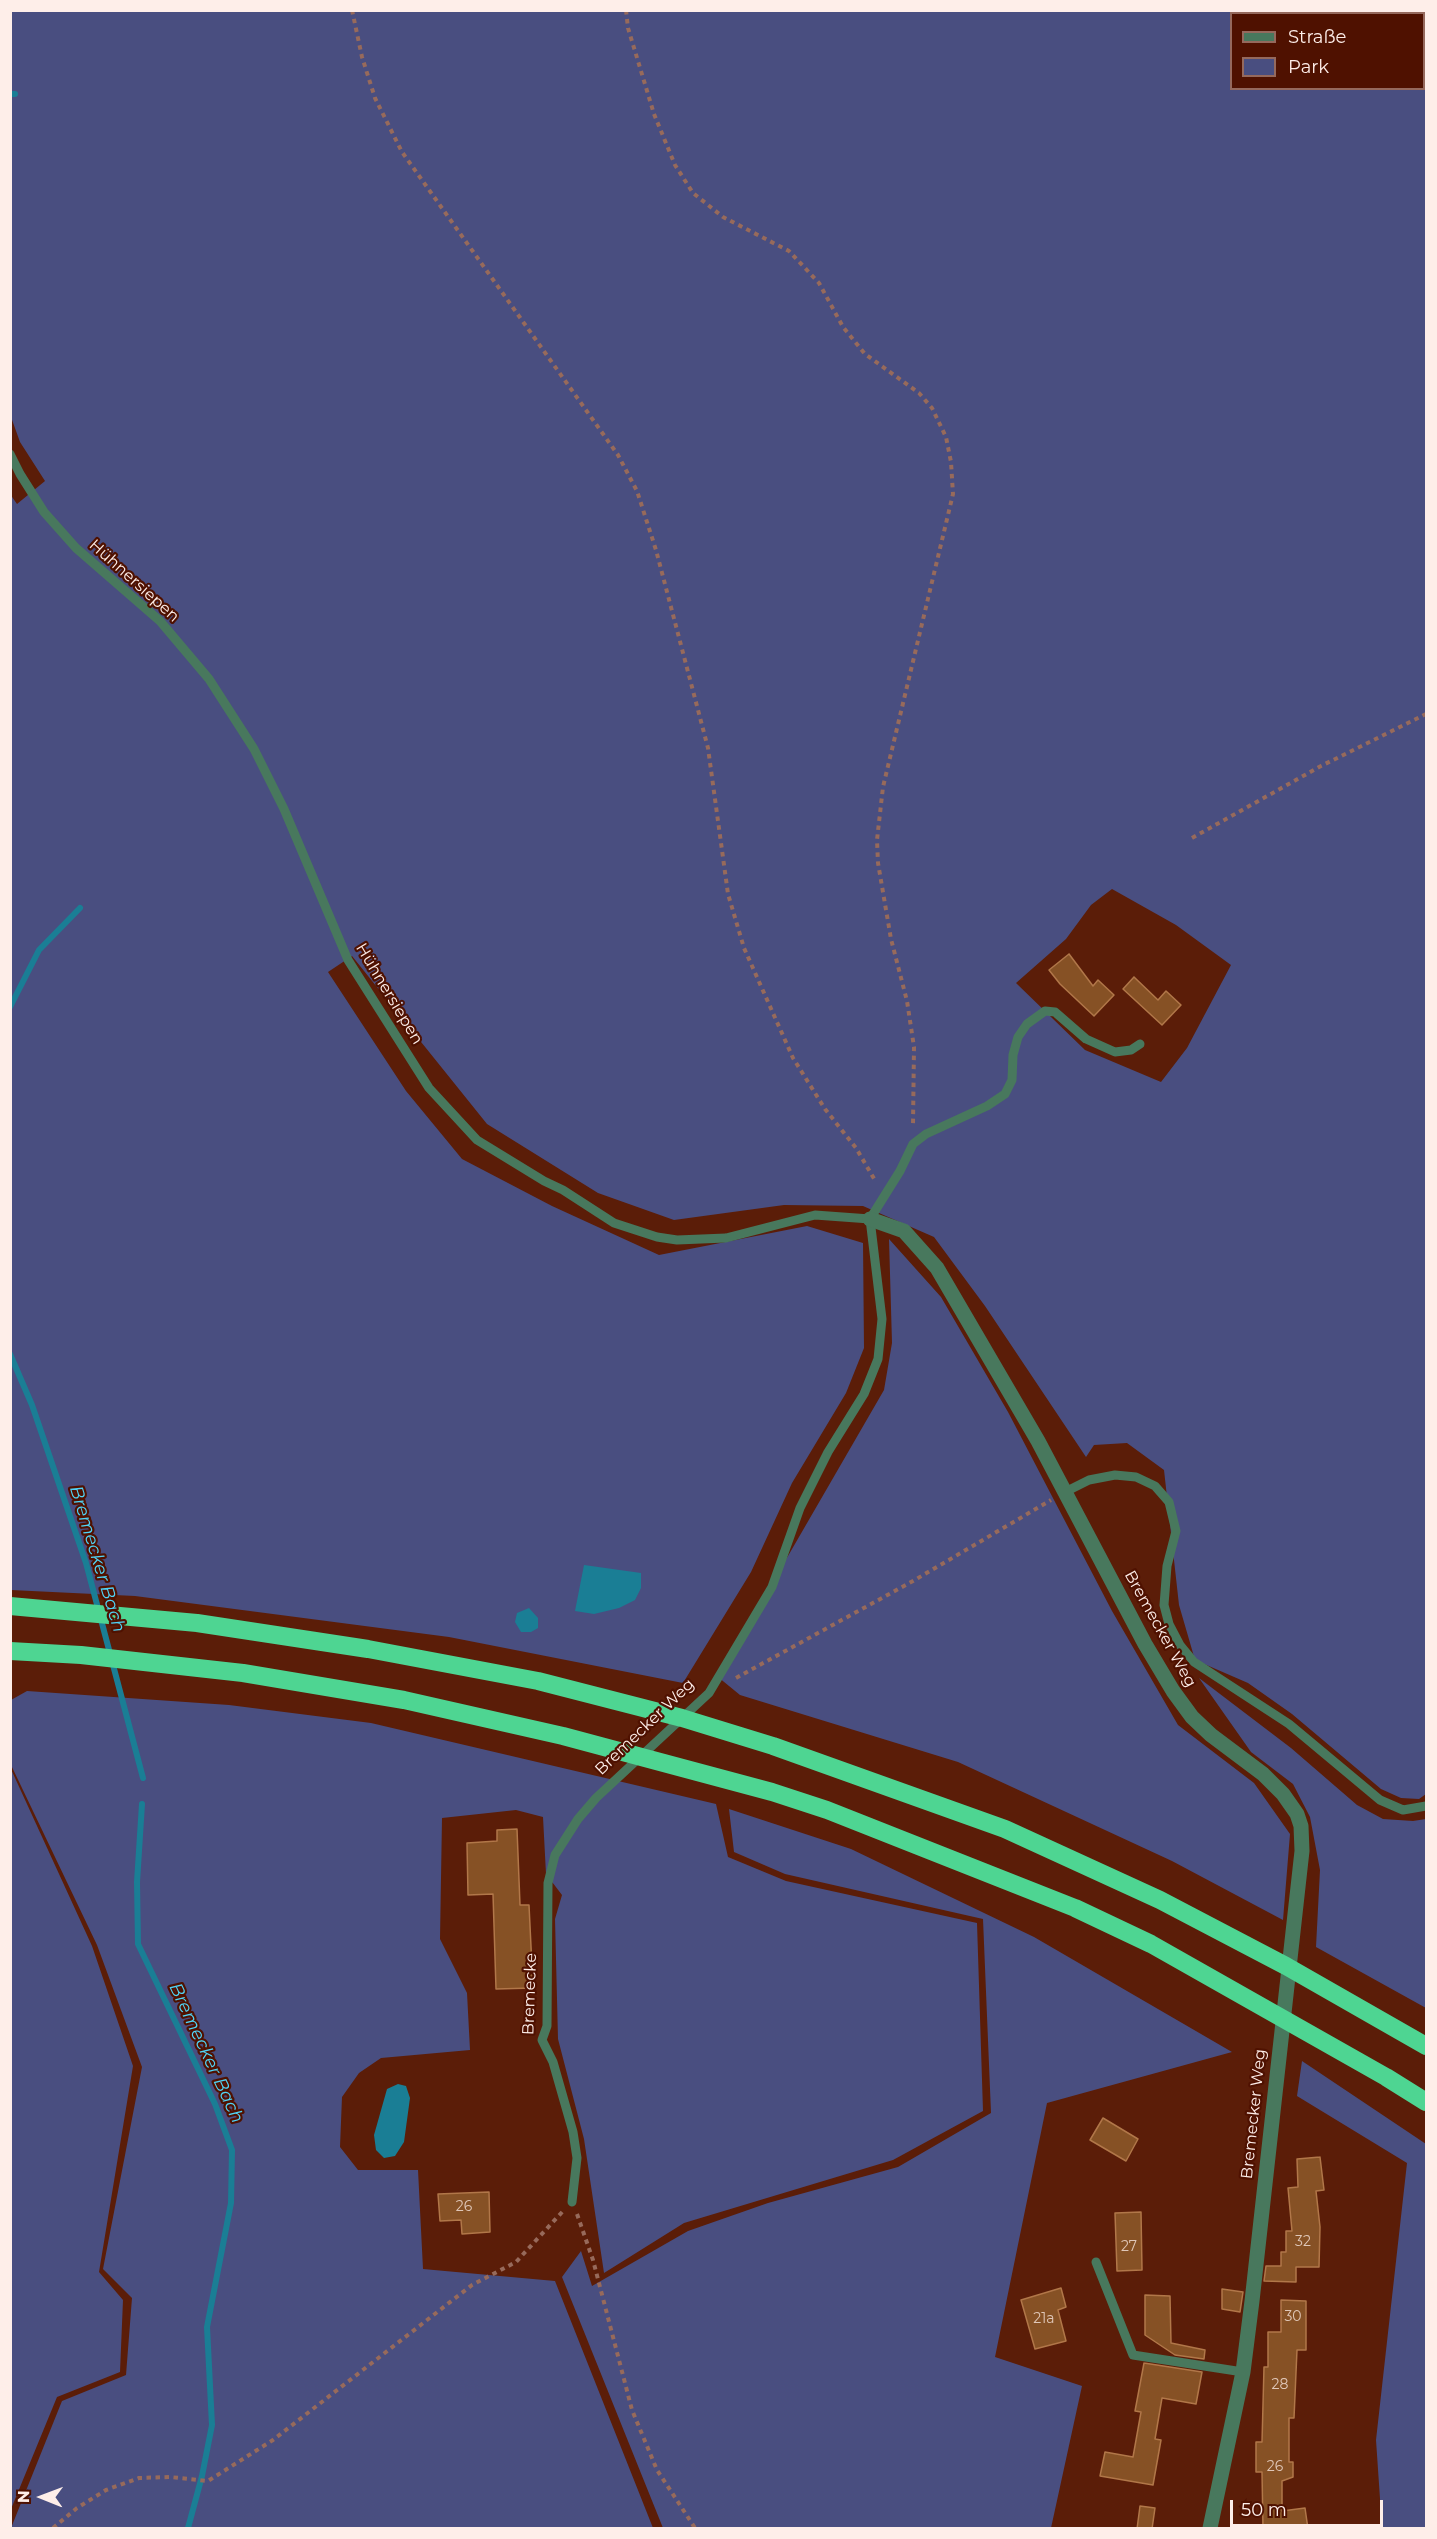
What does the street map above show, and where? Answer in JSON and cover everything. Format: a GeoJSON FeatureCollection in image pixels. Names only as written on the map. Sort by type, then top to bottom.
{"type":"FeatureCollection","features":[{"type":"Feature","properties":{"kind":"highway"},"geometry":{"type":"LineString","coordinates":[[10,1606],[197,1623],[368,1649],[538,1681],[682,1718],[841,1770],[1005,1829],[1160,1900],[1286,1966],[1426,2046]]}},
{"type":"Feature","properties":{"kind":"highway"},"geometry":{"type":"LineString","coordinates":[[10,1651],[81,1655],[243,1674],[404,1700],[563,1736],[717,1776],[827,1810],[1075,1908],[1141,1940],[1386,2077],[1426,2102]]}},
{"type":"Feature","properties":{"kind":"street","name":"Bremecker Weg"},"geometry":{"type":"LineString","coordinates":[[870,1219],[904,1231],[937,1268],[1038,1441],[1145,1644],[1173,1691],[1192,1717],[1211,1735],[1263,1774],[1283,1794],[1297,1814],[1301,1826],[1302,1851],[1243,2372],[1211,2528]]}},
{"type":"Feature","properties":{"kind":"lane","name":"Hühnersiepen"},"geometry":{"type":"LineString","coordinates":[[10,454],[44,512],[76,548],[160,621],[209,679],[254,749],[284,809],[348,960],[429,1088],[477,1140],[615,1223],[657,1238],[726,1238],[815,1215],[870,1219]]}},
{"type":"Feature","properties":{"kind":"lane"},"geometry":{"type":"LineString","coordinates":[[870,1219],[913,1144],[926,1134],[987,1106],[1005,1094],[1012,1080],[1013,1055],[1018,1037],[1027,1024],[1045,1011],[1055,1012],[1086,1039],[1115,1052],[1131,1050],[1140,1044]]}},
{"type":"Feature","properties":{"kind":"lane","name":"Bremecker Weg"},"geometry":{"type":"LineString","coordinates":[[555,1855],[578,1819],[596,1798],[709,1693],[772,1587],[801,1508],[828,1452],[864,1394],[878,1359],[882,1319],[870,1219]]}},
{"type":"Feature","properties":{"kind":"lane"},"geometry":{"type":"LineString","coordinates":[[1065,1492],[1089,1480],[1115,1474],[1137,1477],[1155,1486],[1169,1502],[1176,1532],[1167,1566],[1164,1605],[1169,1624],[1180,1645],[1194,1662],[1289,1724],[1380,1800],[1403,1810],[1426,1806]]}},
{"type":"Feature","properties":{"kind":"lane","name":"Bremecke"},"geometry":{"type":"LineString","coordinates":[[555,1855],[548,1883],[547,2026],[542,2040],[553,2062],[573,2132],[577,2158],[572,2202]]}},
{"type":"Feature","properties":{"kind":"lane"},"geometry":{"type":"LineString","coordinates":[[1096,2262],[1133,2355],[1243,2372]]}},
{"type":"Feature","properties":{"kind":"path"},"geometry":{"type":"LineString","coordinates":[[352,10],[362,57],[375,98],[402,152],[618,455],[637,491],[656,550],[708,748],[728,894],[744,948],[793,1058],[825,1109],[856,1148],[885,1196]]}},
{"type":"Feature","properties":{"kind":"path"},"geometry":{"type":"LineString","coordinates":[[626,10],[628,28],[654,114],[675,165],[693,193],[723,217],[789,251],[819,283],[843,327],[865,354],[919,393],[932,408],[946,437],[951,462],[953,494],[883,787],[877,840],[878,863],[887,918],[907,1001],[914,1047],[913,1144]]}},
{"type":"Feature","properties":{"kind":"path"},"geometry":{"type":"LineString","coordinates":[[1192,838],[1321,766],[1426,714]]}},
{"type":"Feature","properties":{"kind":"path"},"geometry":{"type":"LineString","coordinates":[[709,1693],[912,1581],[1065,1492]]}},
{"type":"Feature","properties":{"kind":"path"},"geometry":{"type":"LineString","coordinates":[[53,2529],[77,2508],[106,2490],[139,2478],[170,2477],[208,2481],[273,2440],[472,2285],[516,2262],[572,2202],[593,2260],[632,2410],[657,2470],[695,2529]]}},
{"type":"Feature","properties":{"kind":"green space"},"geometry":{"type":"Polygon","coordinates":[[[11,11],[1426,11],[1426,1794],[1419,1799],[1401,1798],[1381,1789],[1292,1714],[1248,1683],[1195,1660],[1179,1605],[1164,1470],[1127,1443],[1094,1445],[1086,1457],[985,1306],[934,1237],[863,1206],[784,1205],[674,1220],[598,1193],[487,1124],[352,956],[328,972],[406,1091],[462,1159],[552,1206],[659,1255],[807,1226],[863,1243],[864,1348],[846,1393],[792,1483],[751,1572],[683,1683],[449,1637],[135,1596],[11,1590],[10,494],[17,504],[45,481],[20,442],[11,417],[11,11]],[[1112,889],[1091,905],[1066,939],[1016,983],[1085,1050],[1161,1082],[1187,1048],[1231,965],[1176,925],[1112,889]]]}},
{"type":"Feature","properties":{"kind":"green space"},"geometry":{"type":"Polygon","coordinates":[[[889,1239],[941,1297],[1008,1412],[1112,1611],[1178,1725],[1254,1783],[1290,1834],[1283,1920],[1172,1861],[958,1762],[740,1695],[718,1677],[884,1390],[892,1343],[889,1239]]]}},
{"type":"Feature","properties":{"kind":"green space"},"geometry":{"type":"Polygon","coordinates":[[[1199,1678],[1291,1748],[1357,1805],[1383,1819],[1413,1821],[1426,1819],[1426,2008],[1316,1947],[1320,1870],[1310,1817],[1293,1784],[1251,1752],[1199,1678]]]}},
{"type":"Feature","properties":{"kind":"green space"},"geometry":{"type":"Polygon","coordinates":[[[27,1691],[229,1705],[371,1723],[716,1804],[728,1857],[786,1881],[977,1923],[983,2111],[893,2160],[684,2223],[604,2273],[584,2139],[558,2039],[555,1919],[562,1895],[546,1874],[543,1817],[516,1810],[442,1818],[440,1939],[467,1993],[470,2050],[381,2058],[359,2073],[342,2097],[340,2147],[358,2170],[418,2170],[423,2269],[555,2281],[653,2528],[11,2528],[62,2401],[126,2375],[132,2298],[103,2269],[142,2067],[97,1945],[11,1765],[11,1700],[27,1691]]]}},
{"type":"Feature","properties":{"kind":"green space"},"geometry":{"type":"Polygon","coordinates":[[[10,1767],[92,1946],[133,2066],[99,2272],[123,2300],[120,2372],[57,2397],[11,2509],[10,1767]]]}},
{"type":"Feature","properties":{"kind":"green space"},"geometry":{"type":"Polygon","coordinates":[[[729,1809],[851,1849],[1034,1937],[1232,2052],[1047,2103],[995,2357],[1082,2386],[1051,2528],[663,2528],[562,2277],[581,2251],[592,2286],[688,2231],[768,2203],[898,2167],[991,2113],[983,1919],[785,1874],[734,1852],[729,1809]]]}},
{"type":"Feature","properties":{"kind":"green space"},"geometry":{"type":"Polygon","coordinates":[[[1302,2061],[1426,2144],[1426,2528],[1382,2528],[1376,2440],[1407,2163],[1297,2096],[1302,2061]]]}},
{"type":"Feature","properties":{"kind":"shaded area"},"geometry":{"type":"Polygon","coordinates":[[[584,1565],[641,1573],[641,1588],[635,1600],[619,1608],[594,1614],[575,1611],[584,1565]]]}},
{"type":"Feature","properties":{"kind":"shaded area"},"geometry":{"type":"Polygon","coordinates":[[[529,1608],[538,1618],[538,1628],[531,1632],[521,1632],[515,1622],[517,1613],[529,1608]]]}},
{"type":"Feature","properties":{"kind":"shaded area"},"geometry":{"type":"Polygon","coordinates":[[[398,2084],[406,2086],[410,2098],[404,2142],[395,2156],[384,2158],[376,2150],[374,2135],[387,2089],[398,2084]]]}},
{"type":"Feature","properties":{"kind":"building"},"geometry":{"type":"Polygon","coordinates":[[[1069,954],[1093,986],[1098,980],[1114,995],[1094,1016],[1060,984],[1049,970],[1069,954]]]}},
{"type":"Feature","properties":{"kind":"building"},"geometry":{"type":"Polygon","coordinates":[[[1134,977],[1158,1000],[1166,991],[1181,1005],[1162,1025],[1123,989],[1134,977]]]}},
{"type":"Feature","properties":{"kind":"building"},"geometry":{"type":"Polygon","coordinates":[[[517,1829],[520,1905],[529,1905],[533,1988],[496,1989],[493,1894],[468,1895],[467,1843],[497,1841],[497,1830],[517,1829]]]}},
{"type":"Feature","properties":{"kind":"building"},"geometry":{"type":"Polygon","coordinates":[[[1103,2118],[1138,2139],[1126,2161],[1090,2140],[1103,2118]]]}},
{"type":"Feature","properties":{"kind":"building"},"geometry":{"type":"Polygon","coordinates":[[[1320,2157],[1324,2190],[1316,2191],[1320,2227],[1319,2267],[1296,2267],[1296,2282],[1264,2281],[1266,2266],[1281,2266],[1281,2252],[1286,2252],[1286,2231],[1292,2231],[1288,2188],[1298,2187],[1297,2159],[1320,2157]]]}},
{"type":"Feature","properties":{"kind":"building"},"geometry":{"type":"Polygon","coordinates":[[[489,2192],[490,2232],[462,2234],[461,2220],[440,2221],[438,2194],[489,2192]]]}},
{"type":"Feature","properties":{"kind":"building"},"geometry":{"type":"Polygon","coordinates":[[[1141,2212],[1142,2270],[1117,2271],[1115,2213],[1141,2212]]]}},
{"type":"Feature","properties":{"kind":"building"},"geometry":{"type":"Polygon","coordinates":[[[1061,2288],[1066,2307],[1058,2310],[1066,2341],[1035,2349],[1021,2300],[1061,2288]]]}},
{"type":"Feature","properties":{"kind":"building"},"geometry":{"type":"Polygon","coordinates":[[[1222,2289],[1243,2292],[1240,2312],[1222,2309],[1222,2289]]]}},
{"type":"Feature","properties":{"kind":"building"},"geometry":{"type":"Polygon","coordinates":[[[1145,2295],[1170,2296],[1171,2343],[1205,2350],[1204,2359],[1175,2355],[1145,2335],[1145,2295]]]}},
{"type":"Feature","properties":{"kind":"building"},"geometry":{"type":"Polygon","coordinates":[[[1281,2300],[1306,2301],[1306,2350],[1297,2350],[1294,2418],[1289,2418],[1289,2462],[1293,2462],[1293,2477],[1282,2481],[1282,2511],[1305,2508],[1308,2529],[1263,2529],[1262,2472],[1256,2472],[1256,2442],[1262,2442],[1264,2367],[1268,2367],[1268,2332],[1281,2332],[1281,2300]]]}},
{"type":"Feature","properties":{"kind":"building"},"geometry":{"type":"Polygon","coordinates":[[[1144,2363],[1202,2372],[1196,2404],[1162,2398],[1155,2439],[1161,2440],[1153,2485],[1100,2476],[1105,2452],[1133,2457],[1141,2412],[1135,2411],[1144,2363]]]}},
{"type":"Feature","properties":{"kind":"building"},"geometry":{"type":"Polygon","coordinates":[[[1140,2506],[1155,2508],[1152,2529],[1137,2529],[1140,2506]]]}},
{"type":"Feature","properties":{"kind":"waterway"},"geometry":{"type":"LineString","coordinates":[[10,94],[15,94]]}},
{"type":"Feature","properties":{"kind":"waterway"},"geometry":{"type":"LineString","coordinates":[[10,1007],[39,950],[80,908]]}},
{"type":"Feature","properties":{"kind":"waterway","name":"Bremecker Bach"},"geometry":{"type":"LineString","coordinates":[[10,1354],[32,1405],[86,1563],[143,1778]]}},
{"type":"Feature","properties":{"kind":"waterway","name":"Bremecker Bach"},"geometry":{"type":"LineString","coordinates":[[142,1804],[137,1882],[138,1944],[215,2104],[232,2150],[231,2203],[207,2327],[212,2425],[202,2476],[188,2528]]}}]}
